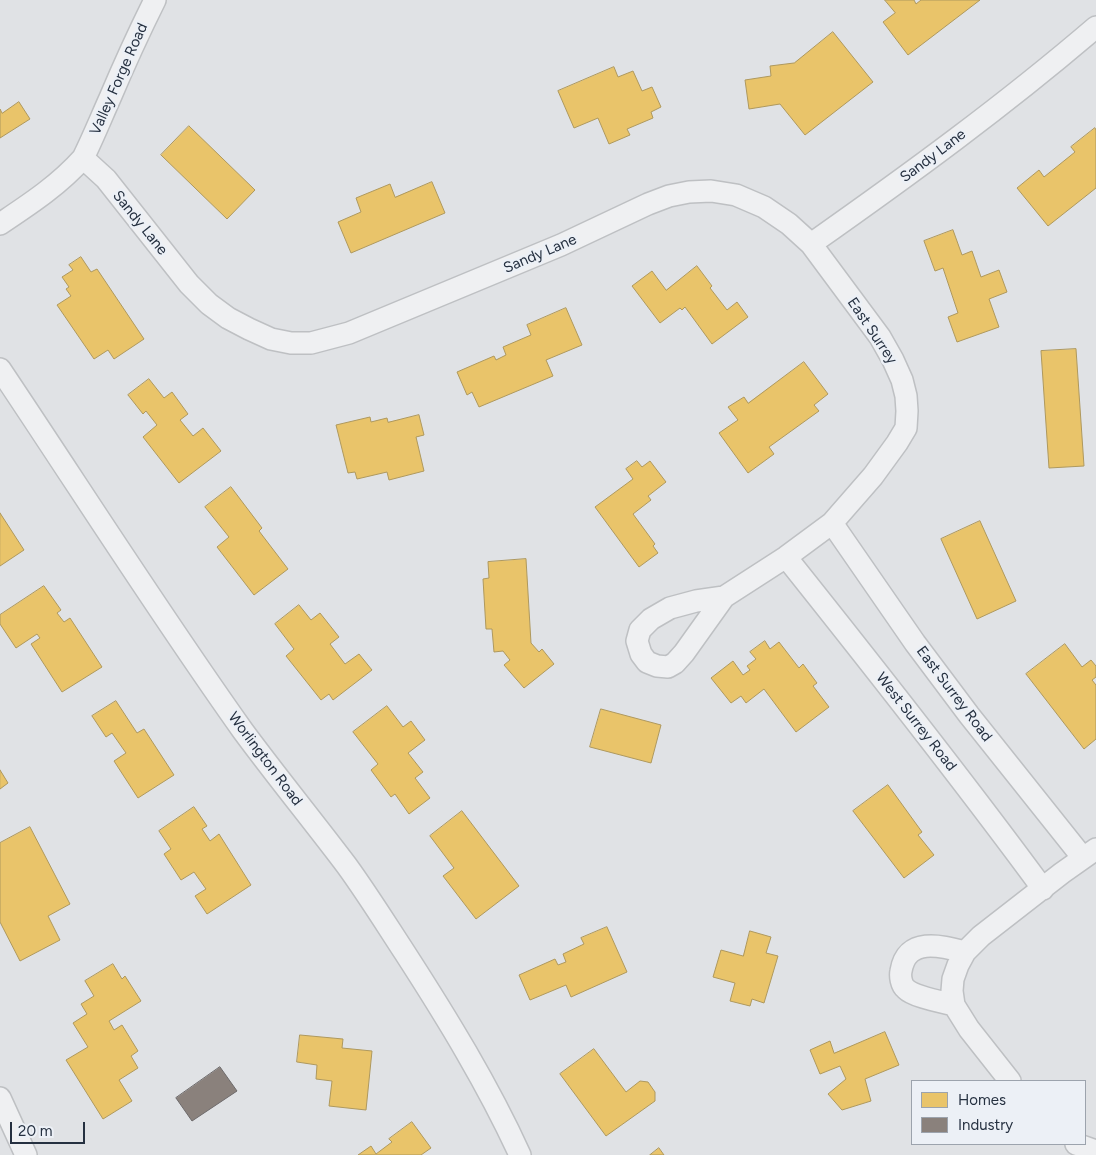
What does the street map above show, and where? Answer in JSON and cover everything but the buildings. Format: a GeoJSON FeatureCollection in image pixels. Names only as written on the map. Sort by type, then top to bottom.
{"type":"FeatureCollection","features":[{"type":"Feature","properties":{"kind":"street","name":"Valley Forge Road"},"geometry":{"type":"LineString","coordinates":[[83,158],[154,0]]}},
{"type":"Feature","properties":{"kind":"street","name":"Sandy Lane"},"geometry":{"type":"LineString","coordinates":[[83,158],[106,179],[190,284],[209,304],[228,318],[271,339],[290,343],[311,344],[349,333],[561,245],[668,196],[689,192],[711,191],[736,195],[764,207],[789,224],[811,244],[997,109],[1096,27]]}},
{"type":"Feature","properties":{"kind":"street"},"geometry":{"type":"LineString","coordinates":[[0,224],[50,190],[71,172],[83,158]]}},
{"type":"Feature","properties":{"kind":"street","name":"East Surrey"},"geometry":{"type":"LineString","coordinates":[[811,244],[880,337],[902,380],[906,396],[906,428],[898,443],[873,476],[832,523]]}},
{"type":"Feature","properties":{"kind":"street","name":"Worlington Road"},"geometry":{"type":"LineString","coordinates":[[0,369],[196,665],[253,745],[370,899],[460,1041],[520,1155]]}},
{"type":"Feature","properties":{"kind":"street"},"geometry":{"type":"LineString","coordinates":[[724,597],[786,557],[832,523]]}},
{"type":"Feature","properties":{"kind":"street","name":"East Surrey Road"},"geometry":{"type":"LineString","coordinates":[[832,523],[921,651],[969,715],[1090,854],[1043,889]]}},
{"type":"Feature","properties":{"kind":"street","name":"West Surrey Road"},"geometry":{"type":"LineString","coordinates":[[786,557],[939,751],[1043,889]]}},
{"type":"Feature","properties":{"kind":"street"},"geometry":{"type":"LineString","coordinates":[[1009,1080],[969,1029],[954,1005],[952,991],[954,979],[958,965],[965,952],[981,936],[1043,889]]}},
{"type":"Feature","properties":{"kind":"street"},"geometry":{"type":"LineString","coordinates":[[954,1005],[915,994],[905,989],[900,973],[904,960],[913,950],[926,945],[942,946],[965,952]]}},
{"type":"Feature","properties":{"kind":"street"},"geometry":{"type":"LineString","coordinates":[[0,1098],[26,1155]]}},
{"type":"Feature","properties":{"kind":"street"},"geometry":{"type":"LineString","coordinates":[[1079,1145],[1096,1151]]}}]}
